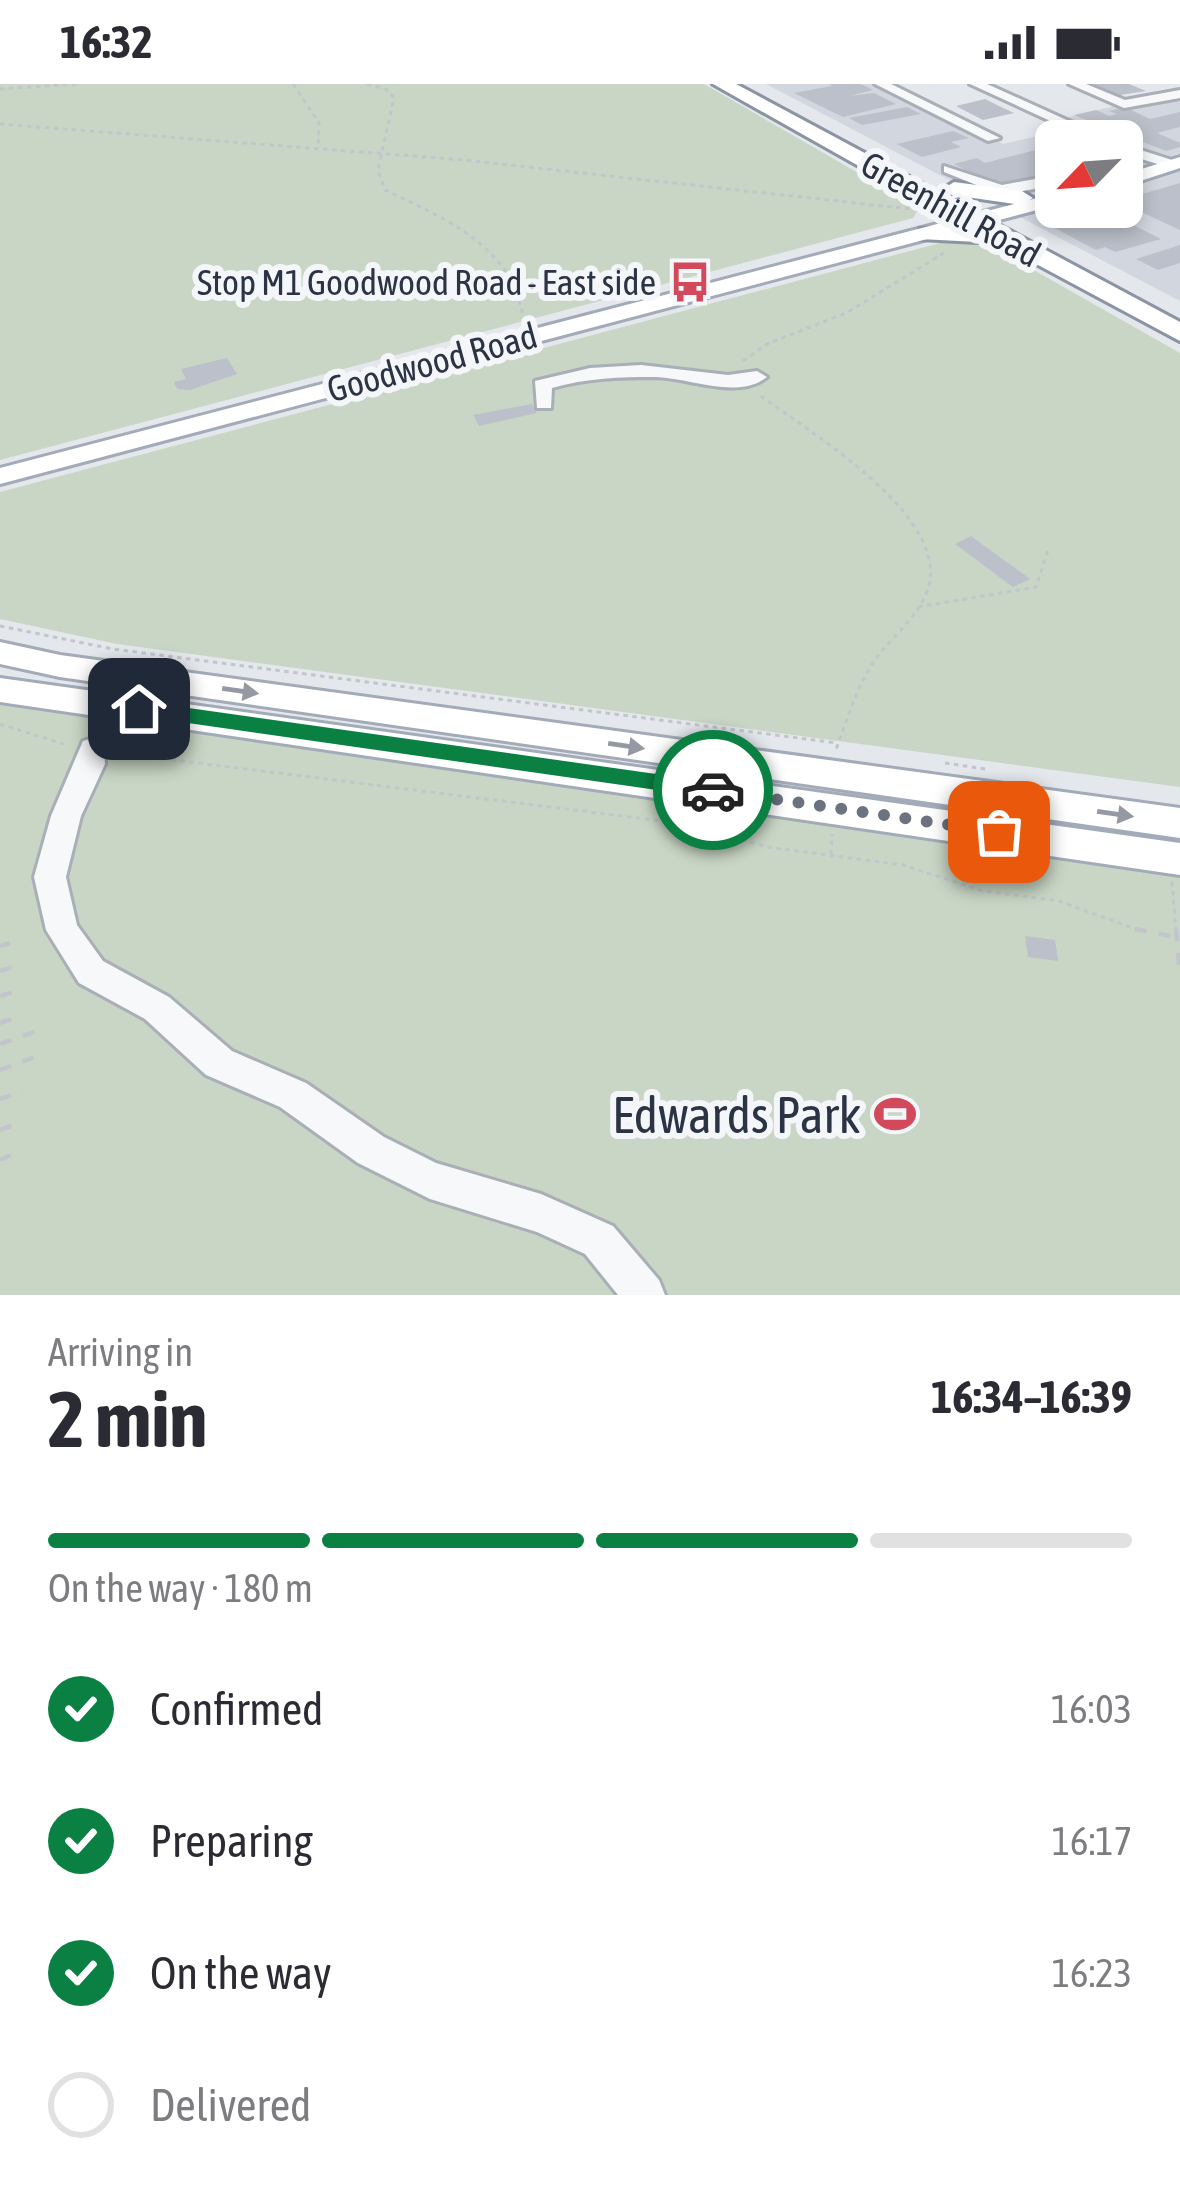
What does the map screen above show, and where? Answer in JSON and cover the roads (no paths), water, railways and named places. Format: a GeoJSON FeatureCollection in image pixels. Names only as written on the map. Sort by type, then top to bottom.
{"type":"FeatureCollection","features":[{"type":"Feature","properties":{"kind":"highway","name":"Greenhill Road"},"geometry":{"type":"LineString","coordinates":[[722,84],[916,201],[981,214],[1180,333]]}},
{"type":"Feature","properties":{"kind":"highway","name":"Greenhill Road"},"geometry":{"type":"LineString","coordinates":[[755,84],[948,174],[981,214]]}},
{"type":"Feature","properties":{"kind":"highway"},"geometry":{"type":"LineString","coordinates":[[948,174],[1022,198]]}},
{"type":"Feature","properties":{"kind":"highway"},"geometry":{"type":"LineString","coordinates":[[928,234],[970,233],[1035,244]]}},
{"type":"Feature","properties":{"kind":"highway","name":"Greenhill Road"},"geometry":{"type":"LineString","coordinates":[[1035,244],[1180,310]]}},
{"type":"Feature","properties":{"kind":"main road","name":"Goodwood Road"},"geometry":{"type":"LineString","coordinates":[[0,476],[928,234],[1035,193]]}},
{"type":"Feature","properties":{"kind":"main road"},"geometry":{"type":"LineString","coordinates":[[902,232],[928,213],[916,201]]}},
{"type":"Feature","properties":{"kind":"main road","name":"Goodwood Road"},"geometry":{"type":"LineString","coordinates":[[864,248],[902,232],[1035,206]]}},
{"type":"Feature","properties":{"kind":"main road"},"geometry":{"type":"LineString","coordinates":[[1035,244],[1036,228]]}},
{"type":"Feature","properties":{"kind":"main road"},"geometry":{"type":"LineString","coordinates":[[0,652],[1175,847]]}},
{"type":"Feature","properties":{"kind":"main road"},"geometry":{"type":"LineString","coordinates":[[0,690],[1175,847]]}},
{"type":"Feature","properties":{"kind":"street"},"geometry":{"type":"LineString","coordinates":[[881,84],[993,138]]}},
{"type":"Feature","properties":{"kind":"street"},"geometry":{"type":"LineString","coordinates":[[976,84],[1013,88],[1069,120]]}},
{"type":"Feature","properties":{"kind":"street"},"geometry":{"type":"LineString","coordinates":[[1076,84],[1133,105],[1180,94]]}},
{"type":"Feature","properties":{"kind":"street"},"geometry":{"type":"LineString","coordinates":[[948,174],[1000,190],[1035,186]]}},
{"type":"Feature","properties":{"kind":"street"},"geometry":{"type":"LineString","coordinates":[[544,404],[542,385],[563,377],[665,372],[746,383],[757,377]]}},
{"type":"Feature","properties":{"kind":"street"},"geometry":{"type":"LineString","coordinates":[[93,749],[91,764],[66,816],[50,877],[62,930],[91,972],[157,1008],[219,1063],[293,1095],[370,1150],[430,1180],[541,1214],[599,1240],[644,1295]]}},
{"type":"Feature","properties":{"kind":"place","name":"Stop M1 Goodwood Road - East side"},"geometry":{"type":"Point","coordinates":[690,282]}},
{"type":"Feature","properties":{"kind":"place","name":"Edwards Park"},"geometry":{"type":"Point","coordinates":[895,1114]}}]}
